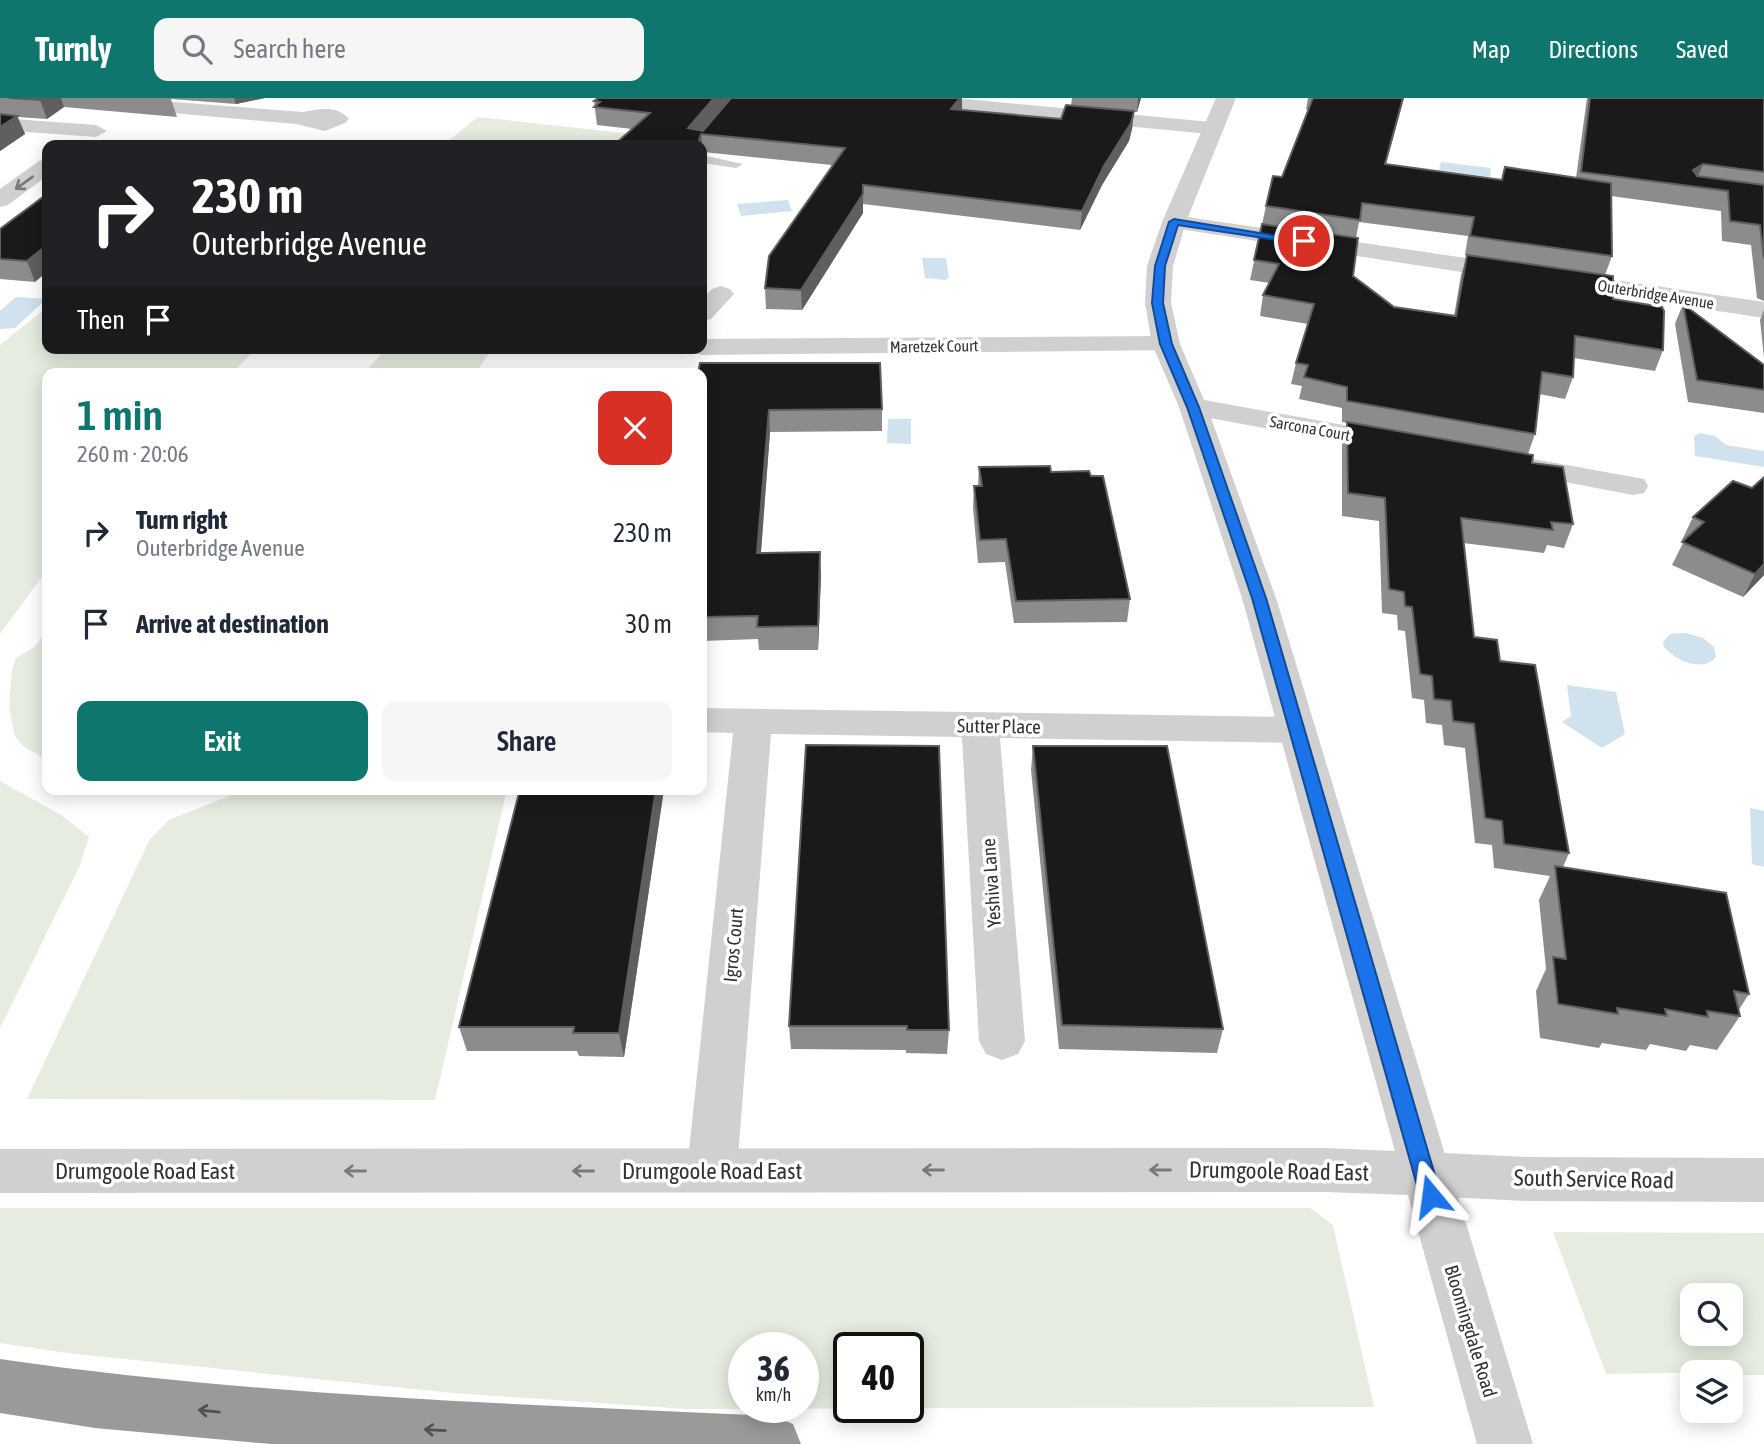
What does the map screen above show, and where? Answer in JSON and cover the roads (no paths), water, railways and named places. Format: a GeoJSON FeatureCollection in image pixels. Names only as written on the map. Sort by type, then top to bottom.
{"type":"FeatureCollection","features":[{"type":"Feature","properties":{"kind":"highway"},"geometry":{"type":"LineString","coordinates":[[0,1386],[108,1401],[389,1427],[773,1444]]}},
{"type":"Feature","properties":{"kind":"street"},"geometry":{"type":"LineString","coordinates":[[888,98],[1218,113]]}},
{"type":"Feature","properties":{"kind":"street"},"geometry":{"type":"LineString","coordinates":[[83,140],[140,101],[307,119]]}},
{"type":"Feature","properties":{"kind":"street","name":"Bloomingdale Road"},"geometry":{"type":"LineString","coordinates":[[1218,113],[1174,222],[1160,266],[1157,303],[1166,344],[1193,407],[1259,598],[1424,1174],[1505,1444]]}},
{"type":"Feature","properties":{"kind":"street"},"geometry":{"type":"LineString","coordinates":[[0,124],[96,131]]}},
{"type":"Feature","properties":{"kind":"street"},"geometry":{"type":"LineString","coordinates":[[0,200],[42,170]]}},
{"type":"Feature","properties":{"kind":"street","name":"Outerbridge Avenue"},"geometry":{"type":"LineString","coordinates":[[1174,222],[1764,310]]}},
{"type":"Feature","properties":{"kind":"street"},"geometry":{"type":"LineString","coordinates":[[707,308],[721,295]]}},
{"type":"Feature","properties":{"kind":"street","name":"Maretzek Court"},"geometry":{"type":"LineString","coordinates":[[707,347],[1166,344]]}},
{"type":"Feature","properties":{"kind":"street","name":"Sarcona Court"},"geometry":{"type":"LineString","coordinates":[[1193,407],[1419,447]]}},
{"type":"Feature","properties":{"kind":"street"},"geometry":{"type":"LineString","coordinates":[[1486,460],[1633,486]]}},
{"type":"Feature","properties":{"kind":"street","name":"Sutter Place"},"geometry":{"type":"LineString","coordinates":[[707,720],[1296,730]]}},
{"type":"Feature","properties":{"kind":"street","name":"Igros Court"},"geometry":{"type":"LineString","coordinates":[[712,1170],[753,720]]}},
{"type":"Feature","properties":{"kind":"street","name":"Yeshiva Lane"},"geometry":{"type":"LineString","coordinates":[[980,726],[1002,1041]]}},
{"type":"Feature","properties":{"kind":"street","name":"Drumgoole Road East"},"geometry":{"type":"LineString","coordinates":[[0,1171],[1325,1170],[1424,1174]]}},
{"type":"Feature","properties":{"kind":"street","name":"South Service Road"},"geometry":{"type":"LineString","coordinates":[[1424,1174],[1528,1179],[1764,1180]]}},
{"type":"Feature","properties":{"kind":"lane"},"geometry":{"type":"LineString","coordinates":[[707,160],[736,164]]}},
{"type":"Feature","properties":{"kind":"water"},"geometry":{"type":"Polygon","coordinates":[[[1441,162],[1491,168],[1490,177],[1439,170],[1441,162]]]}},
{"type":"Feature","properties":{"kind":"water"},"geometry":{"type":"Polygon","coordinates":[[[788,200],[792,211],[741,216],[737,204],[788,200]]]}},
{"type":"Feature","properties":{"kind":"water"},"geometry":{"type":"Polygon","coordinates":[[[922,258],[946,258],[949,278],[925,278],[922,258]]]}},
{"type":"Feature","properties":{"kind":"water"},"geometry":{"type":"Polygon","coordinates":[[[16,297],[42,299],[42,303],[15,328],[0,329],[0,311],[16,297]]]}},
{"type":"Feature","properties":{"kind":"water"},"geometry":{"type":"Polygon","coordinates":[[[888,419],[911,419],[911,444],[887,443],[888,419]]]}},
{"type":"Feature","properties":{"kind":"water"},"geometry":{"type":"Polygon","coordinates":[[[1700,433],[1715,436],[1726,445],[1764,451],[1764,467],[1695,456],[1694,436],[1700,433]]]}},
{"type":"Feature","properties":{"kind":"water"},"geometry":{"type":"Polygon","coordinates":[[[1686,633],[1703,638],[1714,647],[1716,657],[1704,664],[1689,663],[1664,647],[1663,642],[1670,634],[1686,633]]]}},
{"type":"Feature","properties":{"kind":"water"},"geometry":{"type":"Polygon","coordinates":[[[1567,685],[1616,692],[1625,734],[1602,748],[1562,722],[1571,716],[1567,685]]]}},
{"type":"Feature","properties":{"kind":"water"},"geometry":{"type":"Polygon","coordinates":[[[1750,808],[1764,811],[1764,867],[1752,864],[1750,808]]]}}]}
